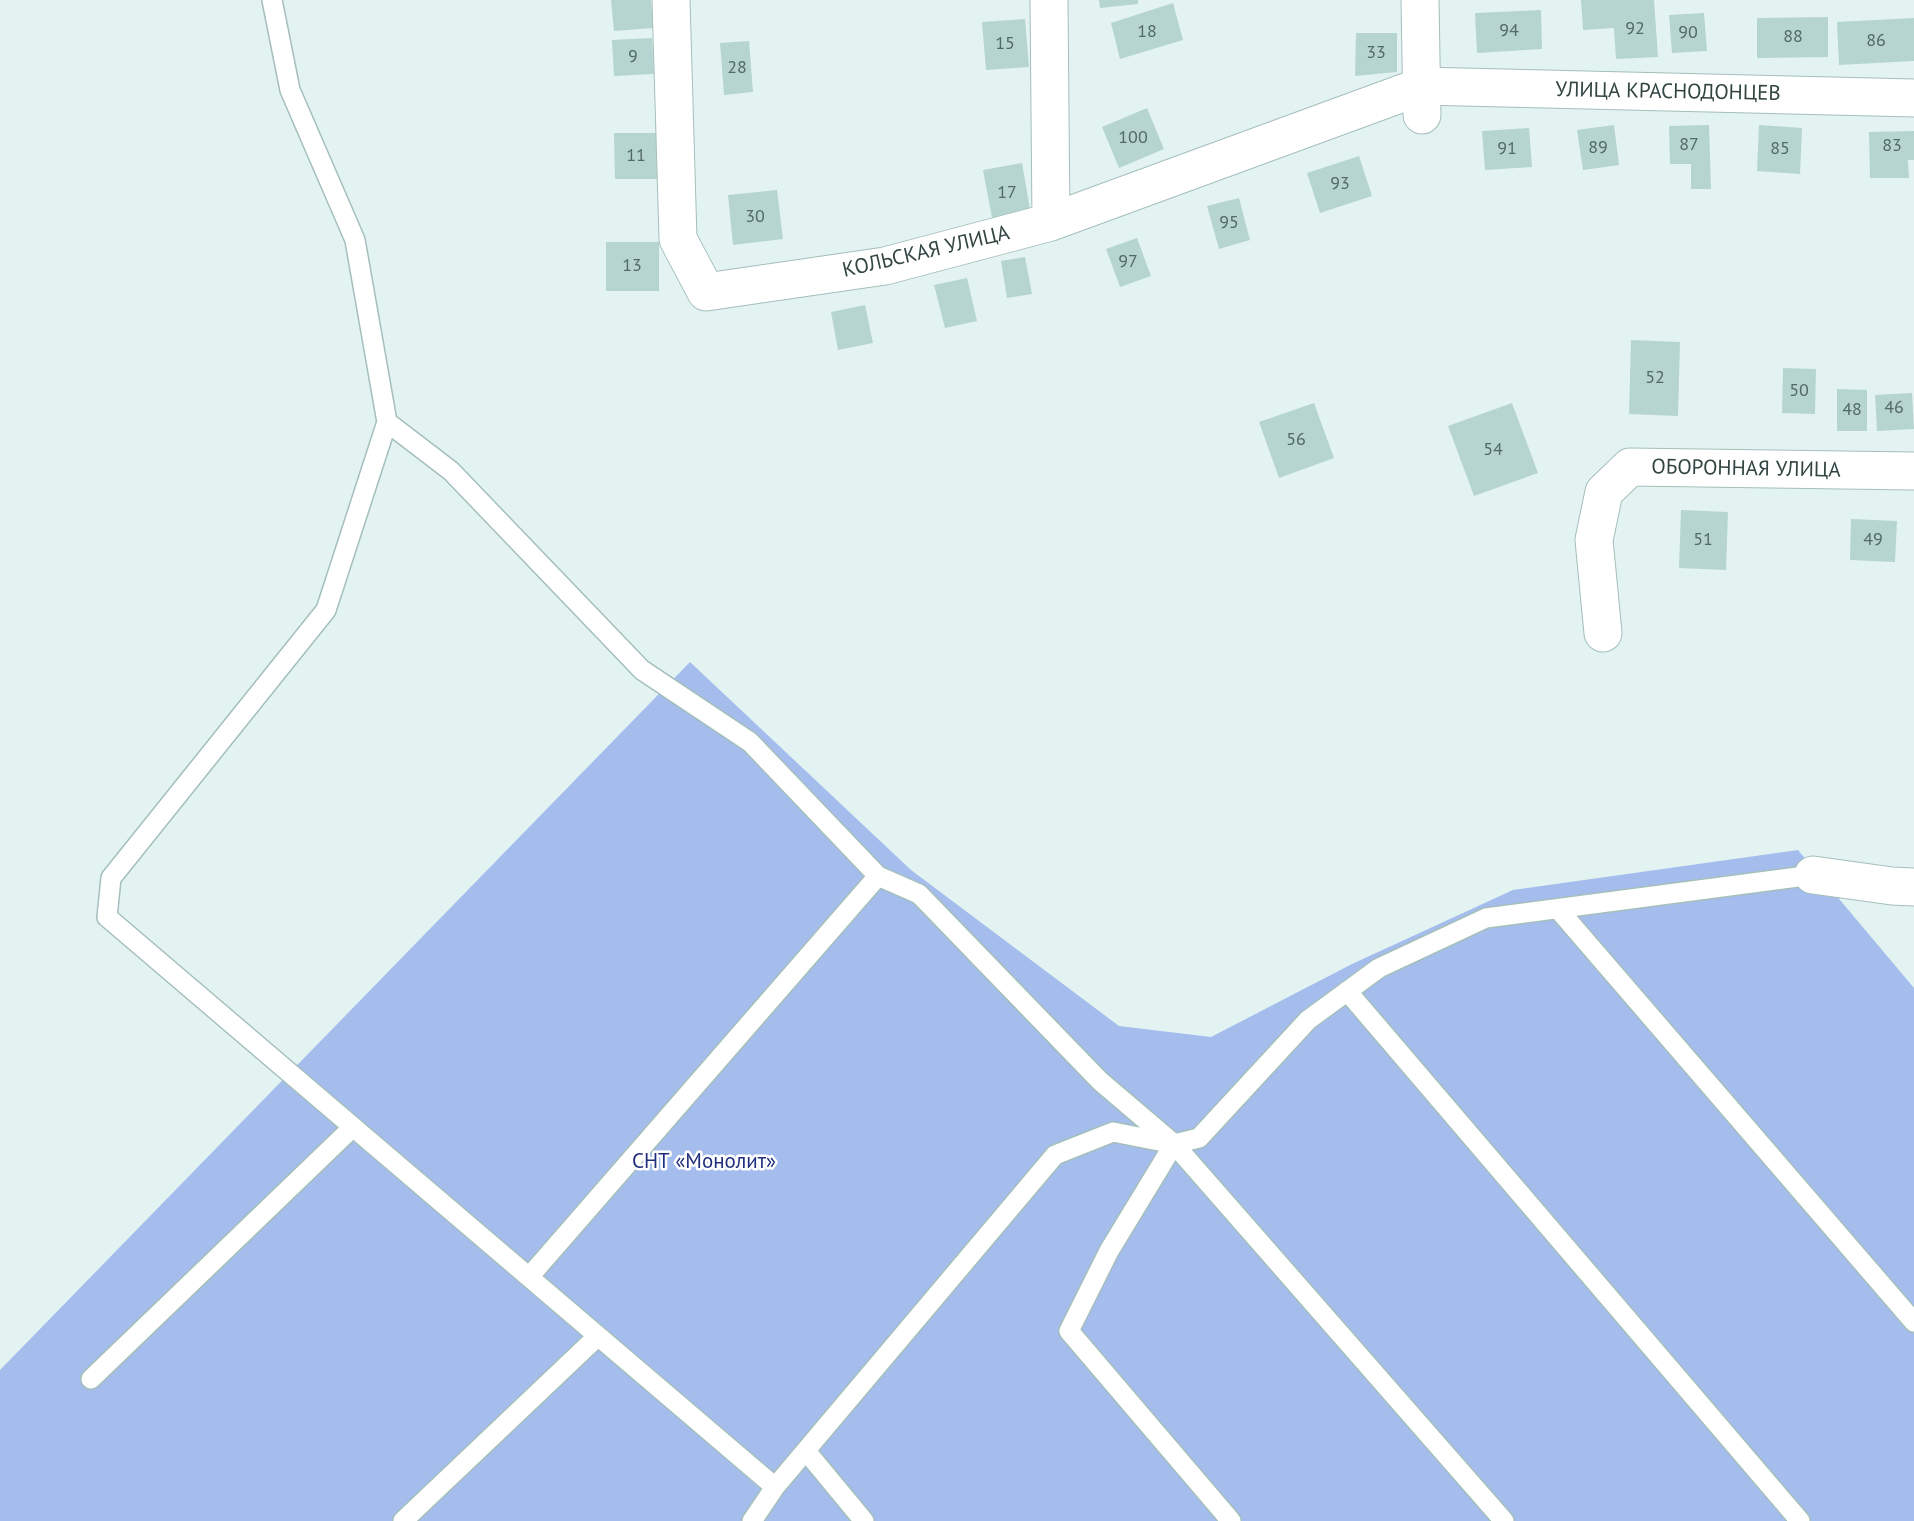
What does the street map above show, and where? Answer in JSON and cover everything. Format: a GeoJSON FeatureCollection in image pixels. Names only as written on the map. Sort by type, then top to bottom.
{"type":"FeatureCollection","features":[{"type":"Feature","properties":{"kind":"street","name":"КОЛЬСКАЯ УЛИЦА"},"geometry":{"type":"LineString","coordinates":[[671,0],[678,239],[706,292],[885,266],[1051,222],[1422,101]]}},
{"type":"Feature","properties":{"kind":"street"},"geometry":{"type":"LineString","coordinates":[[1049,0],[1051,222]]}},
{"type":"Feature","properties":{"kind":"street"},"geometry":{"type":"LineString","coordinates":[[1420,0],[1422,101]]}},
{"type":"Feature","properties":{"kind":"street","name":"УЛИЦА КРАСНОДОНЦЕВ"},"geometry":{"type":"LineString","coordinates":[[1422,101],[1914,98]]}},
{"type":"Feature","properties":{"kind":"street","name":"ОБОРОННАЯ УЛИЦА"},"geometry":{"type":"LineString","coordinates":[[1603,633],[1594,540],[1604,492],[1630,467],[1914,471]]}},
{"type":"Feature","properties":{"kind":"street"},"geometry":{"type":"LineString","coordinates":[[1812,875],[1914,887]]}},
{"type":"Feature","properties":{"kind":"lane"},"geometry":{"type":"LineString","coordinates":[[272,0],[290,90],[355,240],[387,422],[326,610],[111,878],[107,917],[775,1487]]}},
{"type":"Feature","properties":{"kind":"lane"},"geometry":{"type":"LineString","coordinates":[[387,422],[451,471],[642,670],[750,742],[878,876],[919,894],[1100,1081],[1174,1144],[1504,1521]]}},
{"type":"Feature","properties":{"kind":"lane"},"geometry":{"type":"LineString","coordinates":[[751,1521],[775,1487],[1055,1155],[1114,1132],[1174,1144],[1199,1138],[1308,1020],[1379,968],[1486,918],[1812,875]]}},
{"type":"Feature","properties":{"kind":"lane"},"geometry":{"type":"LineString","coordinates":[[529,1277],[878,876]]}},
{"type":"Feature","properties":{"kind":"lane"},"geometry":{"type":"LineString","coordinates":[[1558,909],[1914,1322]]}},
{"type":"Feature","properties":{"kind":"lane"},"geometry":{"type":"LineString","coordinates":[[1347,991],[1800,1521]]}},
{"type":"Feature","properties":{"kind":"lane"},"geometry":{"type":"LineString","coordinates":[[91,1379],[353,1127]]}},
{"type":"Feature","properties":{"kind":"lane"},"geometry":{"type":"LineString","coordinates":[[1174,1144],[1110,1251],[1069,1331],[1231,1521]]}},
{"type":"Feature","properties":{"kind":"lane"},"geometry":{"type":"LineString","coordinates":[[403,1521],[598,1336]]}},
{"type":"Feature","properties":{"kind":"lane"},"geometry":{"type":"LineString","coordinates":[[806,1451],[864,1521]]}},
{"type":"Feature","properties":{"kind":"green space","name":"СНТ «Монолит»"},"geometry":{"type":"Polygon","coordinates":[[[690,662],[911,870],[1119,1026],[1211,1037],[1352,964],[1513,890],[1798,850],[1914,988],[1914,1521],[0,1521],[0,1370],[690,662]]]}},
{"type":"Feature","properties":{"kind":"building"},"geometry":{"type":"Polygon","coordinates":[[[611,0],[651,0],[653,28],[614,31],[611,0]]]}},
{"type":"Feature","properties":{"kind":"building"},"geometry":{"type":"Polygon","coordinates":[[[1099,0],[1138,0],[1138,4],[1100,8],[1099,0]]]}},
{"type":"Feature","properties":{"kind":"building"},"geometry":{"type":"Polygon","coordinates":[[[1581,0],[1654,0],[1658,57],[1616,59],[1614,28],[1583,30],[1581,0]]]}},
{"type":"Feature","properties":{"kind":"building"},"geometry":{"type":"Polygon","coordinates":[[[1173,3],[1183,40],[1120,59],[1111,23],[1173,3]]]}},
{"type":"Feature","properties":{"kind":"building"},"geometry":{"type":"Polygon","coordinates":[[[1541,10],[1542,49],[1477,53],[1475,13],[1541,10]]]}},
{"type":"Feature","properties":{"kind":"building"},"geometry":{"type":"Polygon","coordinates":[[[1704,13],[1707,51],[1672,53],[1669,15],[1704,13]]]}},
{"type":"Feature","properties":{"kind":"building"},"geometry":{"type":"Polygon","coordinates":[[[1828,17],[1828,57],[1757,58],[1757,18],[1828,17]]]}},
{"type":"Feature","properties":{"kind":"building"},"geometry":{"type":"Polygon","coordinates":[[[1914,18],[1914,61],[1839,65],[1837,22],[1914,18]]]}},
{"type":"Feature","properties":{"kind":"building"},"geometry":{"type":"Polygon","coordinates":[[[1025,19],[1029,67],[986,70],[982,22],[1025,19]]]}},
{"type":"Feature","properties":{"kind":"building"},"geometry":{"type":"Polygon","coordinates":[[[1356,33],[1397,33],[1397,72],[1355,76],[1356,33]]]}},
{"type":"Feature","properties":{"kind":"building"},"geometry":{"type":"Polygon","coordinates":[[[652,38],[654,74],[614,76],[612,40],[652,38]]]}},
{"type":"Feature","properties":{"kind":"building"},"geometry":{"type":"Polygon","coordinates":[[[749,41],[753,92],[724,95],[720,43],[749,41]]]}},
{"type":"Feature","properties":{"kind":"building"},"geometry":{"type":"Polygon","coordinates":[[[1147,108],[1164,149],[1119,168],[1102,127],[1147,108]]]}},
{"type":"Feature","properties":{"kind":"building"},"geometry":{"type":"Polygon","coordinates":[[[1614,125],[1619,165],[1583,170],[1577,130],[1614,125]]]}},
{"type":"Feature","properties":{"kind":"building"},"geometry":{"type":"Polygon","coordinates":[[[1709,125],[1711,189],[1691,189],[1691,164],[1670,164],[1669,126],[1709,125]]]}},
{"type":"Feature","properties":{"kind":"building"},"geometry":{"type":"Polygon","coordinates":[[[1759,125],[1802,128],[1800,174],[1757,171],[1759,125]]]}},
{"type":"Feature","properties":{"kind":"building"},"geometry":{"type":"Polygon","coordinates":[[[1529,128],[1532,167],[1485,170],[1482,131],[1529,128]]]}},
{"type":"Feature","properties":{"kind":"building"},"geometry":{"type":"Polygon","coordinates":[[[1914,131],[1914,160],[1908,160],[1909,178],[1870,178],[1869,132],[1914,131]]]}},
{"type":"Feature","properties":{"kind":"building"},"geometry":{"type":"Polygon","coordinates":[[[614,133],[656,133],[657,179],[615,179],[614,133]]]}},
{"type":"Feature","properties":{"kind":"building"},"geometry":{"type":"Polygon","coordinates":[[[1359,156],[1372,196],[1320,213],[1307,173],[1359,156]]]}},
{"type":"Feature","properties":{"kind":"building"},"geometry":{"type":"Polygon","coordinates":[[[1022,163],[1031,215],[993,223],[983,170],[1022,163]]]}},
{"type":"Feature","properties":{"kind":"building"},"geometry":{"type":"Polygon","coordinates":[[[777,190],[783,239],[733,245],[728,195],[777,190]]]}},
{"type":"Feature","properties":{"kind":"building"},"geometry":{"type":"Polygon","coordinates":[[[1239,198],[1250,240],[1219,249],[1207,206],[1239,198]]]}},
{"type":"Feature","properties":{"kind":"building"},"geometry":{"type":"Polygon","coordinates":[[[1137,238],[1151,276],[1120,287],[1106,249],[1137,238]]]}},
{"type":"Feature","properties":{"kind":"building"},"geometry":{"type":"Polygon","coordinates":[[[606,242],[659,242],[659,291],[606,291],[606,242]]]}},
{"type":"Feature","properties":{"kind":"building"},"geometry":{"type":"Polygon","coordinates":[[[1025,257],[1032,294],[1007,298],[1001,261],[1025,257]]]}},
{"type":"Feature","properties":{"kind":"building"},"geometry":{"type":"Polygon","coordinates":[[[967,278],[977,321],[945,328],[934,285],[967,278]]]}},
{"type":"Feature","properties":{"kind":"building"},"geometry":{"type":"Polygon","coordinates":[[[865,305],[873,343],[838,350],[831,312],[865,305]]]}},
{"type":"Feature","properties":{"kind":"building"},"geometry":{"type":"Polygon","coordinates":[[[1631,340],[1680,342],[1678,416],[1629,414],[1631,340]]]}},
{"type":"Feature","properties":{"kind":"building"},"geometry":{"type":"Polygon","coordinates":[[[1783,368],[1816,369],[1815,414],[1782,413],[1783,368]]]}},
{"type":"Feature","properties":{"kind":"building"},"geometry":{"type":"Polygon","coordinates":[[[1837,389],[1867,390],[1867,431],[1837,431],[1837,389]]]}},
{"type":"Feature","properties":{"kind":"building"},"geometry":{"type":"Polygon","coordinates":[[[1912,393],[1914,429],[1877,431],[1875,395],[1912,393]]]}},
{"type":"Feature","properties":{"kind":"building"},"geometry":{"type":"Polygon","coordinates":[[[1314,403],[1334,458],[1279,478],[1259,422],[1314,403]]]}},
{"type":"Feature","properties":{"kind":"building"},"geometry":{"type":"Polygon","coordinates":[[[1512,403],[1538,473],[1474,496],[1448,426],[1512,403]]]}},
{"type":"Feature","properties":{"kind":"building"},"geometry":{"type":"Polygon","coordinates":[[[1681,510],[1728,512],[1726,570],[1679,568],[1681,510]]]}},
{"type":"Feature","properties":{"kind":"building"},"geometry":{"type":"Polygon","coordinates":[[[1851,519],[1897,521],[1895,562],[1850,560],[1851,519]]]}}]}
